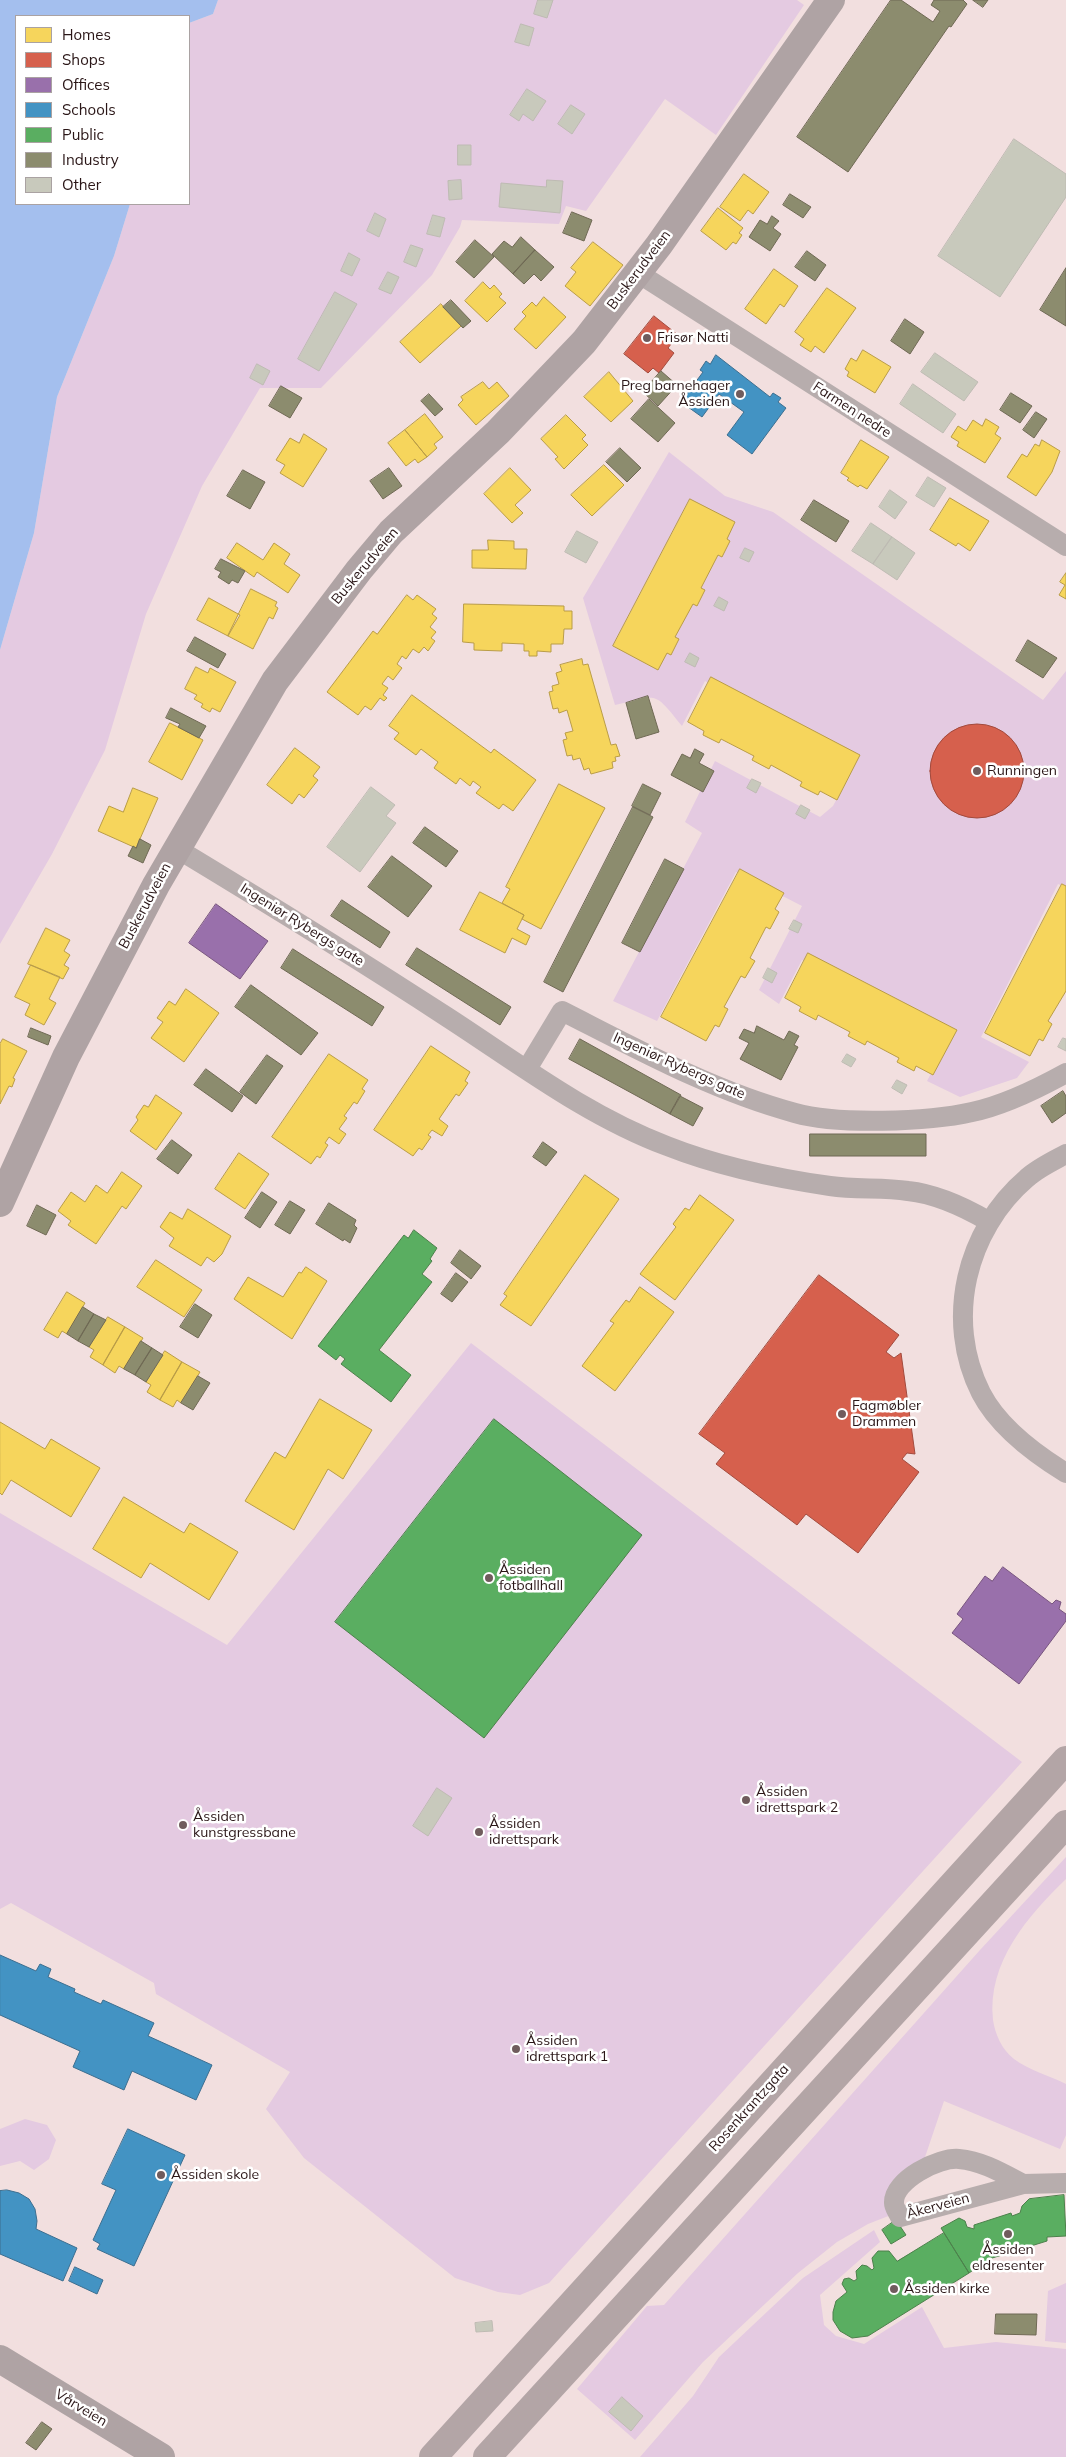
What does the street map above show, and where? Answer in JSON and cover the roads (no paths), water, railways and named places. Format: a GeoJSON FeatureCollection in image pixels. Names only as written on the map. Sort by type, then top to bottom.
{"type":"FeatureCollection","features":[{"type":"Feature","properties":{"kind":"main road","name":"Buskerudveien"},"geometry":{"type":"LineString","coordinates":[[0,1203],[66,1057],[176,848],[275,682],[359,570],[392,532],[566,364],[638,273],[831,0]]}},
{"type":"Feature","properties":{"kind":"main road","name":"Rosenkrantzgata"},"geometry":{"type":"LineString","coordinates":[[433,2457],[1066,1760]]}},
{"type":"Feature","properties":{"kind":"main road"},"geometry":{"type":"LineString","coordinates":[[487,2457],[1066,1824]]}},
{"type":"Feature","properties":{"kind":"main road","name":"Vårveien"},"geometry":{"type":"LineString","coordinates":[[0,2359],[161,2457]]}},
{"type":"Feature","properties":{"kind":"street","name":"Farmen nedre"},"geometry":{"type":"LineString","coordinates":[[638,273],[1066,546]]}},
{"type":"Feature","properties":{"kind":"street","name":"Ingeniør Rybergs gate"},"geometry":{"type":"LineString","coordinates":[[176,848],[382,974],[564,1094],[629,1130],[706,1160],[741,1171],[833,1187],[909,1191],[952,1203],[988,1221]]}},
{"type":"Feature","properties":{"kind":"street","name":"Ingeniør Rybergs gate"},"geometry":{"type":"LineString","coordinates":[[528,1069],[562,1011],[706,1081],[796,1114],[849,1120],[914,1119],[972,1112],[1035,1090],[1066,1072]]}},
{"type":"Feature","properties":{"kind":"street"},"geometry":{"type":"LineString","coordinates":[[1066,1154],[1028,1176],[1008,1196],[988,1221],[969,1267],[963,1300],[964,1335],[969,1364],[982,1394],[997,1416],[1048,1462],[1066,1473]]}},
{"type":"Feature","properties":{"kind":"street"},"geometry":{"type":"LineString","coordinates":[[1048,1462],[1066,1487]]}},
{"type":"Feature","properties":{"kind":"street","name":"Åkerveien"},"geometry":{"type":"LineString","coordinates":[[1023,2184],[983,2164],[957,2158],[924,2167],[902,2185],[895,2196],[894,2205],[900,2217],[1023,2184],[1066,2183]]}},
{"type":"Feature","properties":{"kind":"water"},"geometry":{"type":"Polygon","coordinates":[[[0,0],[218,0],[213,14],[190,23],[190,15],[15,15],[15,205],[130,205],[114,256],[57,397],[34,533],[0,650],[0,0]]]}},
{"type":"Feature","properties":{"kind":"place","name":"Frisør Natti"},"geometry":{"type":"Point","coordinates":[647,338]}},
{"type":"Feature","properties":{"kind":"place","name":"Preg barnehager Åssiden"},"geometry":{"type":"Point","coordinates":[740,394]}},
{"type":"Feature","properties":{"kind":"place","name":"Runningen"},"geometry":{"type":"Point","coordinates":[977,771]}},
{"type":"Feature","properties":{"kind":"place","name":"Fagmøbler Drammen"},"geometry":{"type":"Point","coordinates":[842,1414]}},
{"type":"Feature","properties":{"kind":"place","name":"Åssiden fotballhall"},"geometry":{"type":"Point","coordinates":[489,1578]}},
{"type":"Feature","properties":{"kind":"place","name":"Åssiden idrettspark 2"},"geometry":{"type":"Point","coordinates":[746,1800]}},
{"type":"Feature","properties":{"kind":"place","name":"Åssiden kunstgressbane"},"geometry":{"type":"Point","coordinates":[183,1825]}},
{"type":"Feature","properties":{"kind":"place","name":"Åssiden idrettspark"},"geometry":{"type":"Point","coordinates":[479,1832]}},
{"type":"Feature","properties":{"kind":"place","name":"Åssiden idrettspark 1"},"geometry":{"type":"Point","coordinates":[516,2049]}},
{"type":"Feature","properties":{"kind":"place","name":"Åssiden skole"},"geometry":{"type":"Point","coordinates":[161,2175]}},
{"type":"Feature","properties":{"kind":"place","name":"Åssiden eldresenter"},"geometry":{"type":"Point","coordinates":[1008,2234]}},
{"type":"Feature","properties":{"kind":"place","name":"Åssiden kirke"},"geometry":{"type":"Point","coordinates":[894,2289]}}]}
